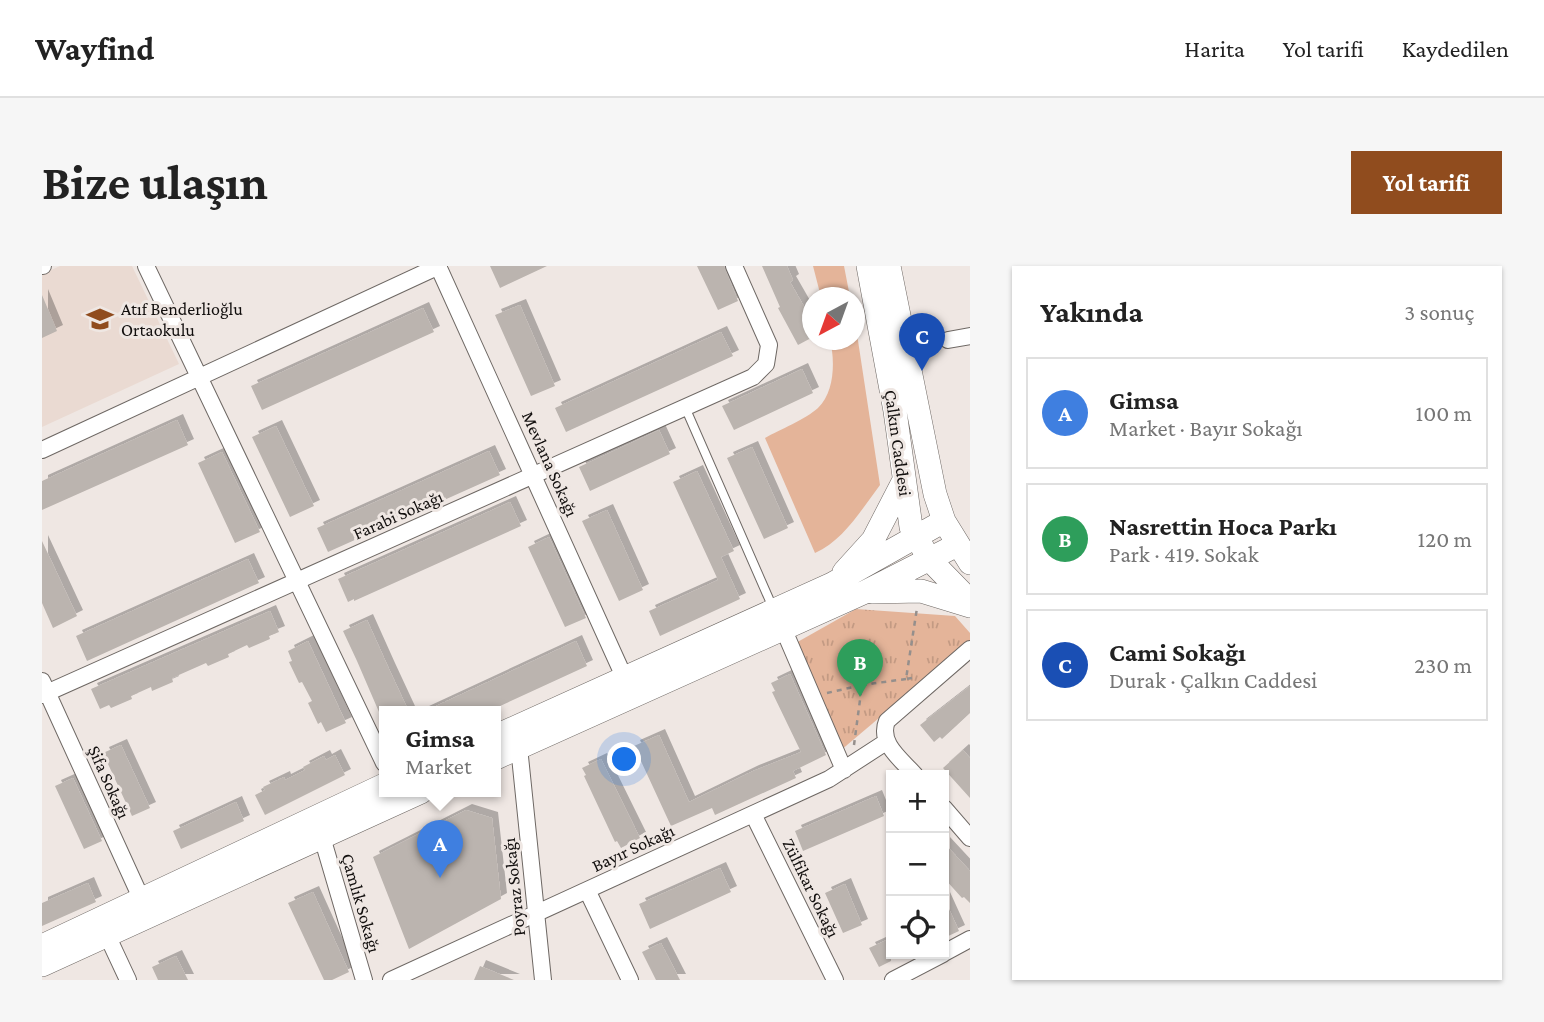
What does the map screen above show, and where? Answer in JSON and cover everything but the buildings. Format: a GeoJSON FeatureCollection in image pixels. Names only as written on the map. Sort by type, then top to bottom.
{"type":"FeatureCollection","features":[{"type":"Feature","properties":{"kind":"main road","name":"Çalkın Caddesi"},"geometry":{"type":"LineString","coordinates":[[868,266],[895,411],[911,527],[929,559],[970,603]]}},
{"type":"Feature","properties":{"kind":"main road","name":"Çalkın Caddesi"},"geometry":{"type":"LineString","coordinates":[[889,266],[932,481],[944,521],[964,554]]}},
{"type":"Feature","properties":{"kind":"main road"},"geometry":{"type":"LineString","coordinates":[[832,584],[873,540],[903,481]]}},
{"type":"Feature","properties":{"kind":"main road"},"geometry":{"type":"LineString","coordinates":[[501,756],[779,620],[832,584],[944,521]]}},
{"type":"Feature","properties":{"kind":"main road"},"geometry":{"type":"LineString","coordinates":[[501,734],[625,678],[779,620],[865,592],[929,559],[964,554]]}},
{"type":"Feature","properties":{"kind":"main road","name":"Çalkın Caddesi"},"geometry":{"type":"LineString","coordinates":[[865,592],[921,591],[970,603]]}},
{"type":"Feature","properties":{"kind":"main road"},"geometry":{"type":"LineString","coordinates":[[42,946],[379,787]]}},
{"type":"Feature","properties":{"kind":"main road"},"geometry":{"type":"LineString","coordinates":[[42,965],[410,797]]}},
{"type":"Feature","properties":{"kind":"street"},"geometry":{"type":"LineString","coordinates":[[146,266],[379,753]]}},
{"type":"Feature","properties":{"kind":"street"},"geometry":{"type":"LineString","coordinates":[[42,450],[438,266]]}},
{"type":"Feature","properties":{"kind":"street","name":"Mevlana Sokağı"},"geometry":{"type":"LineString","coordinates":[[438,266],[625,678]]}},
{"type":"Feature","properties":{"kind":"street","name":"Farabi Sokağı"},"geometry":{"type":"LineString","coordinates":[[44,690],[297,581],[753,377],[766,364],[768,341],[734,266]]}},
{"type":"Feature","properties":{"kind":"street"},"geometry":{"type":"LineString","coordinates":[[948,340],[970,335]]}},
{"type":"Feature","properties":{"kind":"street"},"geometry":{"type":"LineString","coordinates":[[779,620],[844,770]]}},
{"type":"Feature","properties":{"kind":"street","name":"Bayır Sokağı"},"geometry":{"type":"LineString","coordinates":[[391,980],[844,770],[860,760],[885,736],[887,720],[970,649]]}},
{"type":"Feature","properties":{"kind":"street","name":"Şifa Sokağı"},"geometry":{"type":"LineString","coordinates":[[44,690],[141,898]]}},
{"type":"Feature","properties":{"kind":"street"},"geometry":{"type":"LineString","coordinates":[[885,736],[911,770]]}},
{"type":"Feature","properties":{"kind":"street","name":"Poyraz Sokağı"},"geometry":{"type":"LineString","coordinates":[[519,747],[543,980]]}},
{"type":"Feature","properties":{"kind":"street","name":"Zülfikar Sokağı"},"geometry":{"type":"LineString","coordinates":[[753,814],[835,980]]}},
{"type":"Feature","properties":{"kind":"street"},"geometry":{"type":"LineString","coordinates":[[949,814],[970,838]]}},
{"type":"Feature","properties":{"kind":"street","name":"Çamlık Sokağı"},"geometry":{"type":"LineString","coordinates":[[322,837],[364,980]]}},
{"type":"Feature","properties":{"kind":"street"},"geometry":{"type":"LineString","coordinates":[[587,890],[629,980]]}},
{"type":"Feature","properties":{"kind":"street"},"geometry":{"type":"LineString","coordinates":[[107,935],[128,980]]}},
{"type":"Feature","properties":{"kind":"street"},"geometry":{"type":"LineString","coordinates":[[949,951],[970,939]]}},
{"type":"Feature","properties":{"kind":"street"},"geometry":{"type":"LineString","coordinates":[[904,978],[935,959]]}},
{"type":"Feature","properties":{"kind":"lane"},"geometry":{"type":"LineString","coordinates":[[685,407],[779,620]]}},
{"type":"Feature","properties":{"kind":"path"},"geometry":{"type":"LineString","coordinates":[[906,679],[921,591]]}},
{"type":"Feature","properties":{"kind":"path"},"geometry":{"type":"LineString","coordinates":[[812,696],[862,685],[915,678]]}},
{"type":"Feature","properties":{"kind":"path"},"geometry":{"type":"LineString","coordinates":[[860,760],[853,744],[862,685]]}},
{"type":"Feature","properties":{"kind":"shaded area","name":"Atıf Benderlioğlu Ortaokulu"},"geometry":{"type":"Polygon","coordinates":[[[60,266],[132,266],[179,364],[42,427],[42,274],[60,266]]]}},
{"type":"Feature","properties":{"kind":"green space"},"geometry":{"type":"Polygon","coordinates":[[[813,266],[844,266],[848,287],[818,287],[813,266]]]}},
{"type":"Feature","properties":{"kind":"green space"},"geometry":{"type":"Polygon","coordinates":[[[832,350],[859,350],[880,485],[843,532],[815,553],[765,438],[807,416],[824,401],[831,385],[832,350]]]}},
{"type":"Feature","properties":{"kind":"green space"},"geometry":{"type":"Polygon","coordinates":[[[856,609],[955,616],[970,633],[970,641],[840,751],[794,644],[856,609]]]}},
{"type":"Feature","properties":{"kind":"place","name":"Atıf Benderlioğlu Ortaokulu"},"geometry":{"type":"Point","coordinates":[100,319]}},
{"type":"Feature","properties":{"kind":"place","name":"Cami Sokağı"},"geometry":{"type":"Point","coordinates":[922,371]}},
{"type":"Feature","properties":{"kind":"place","name":"Nasrettin Hoca Parkı"},"geometry":{"type":"Point","coordinates":[860,697]}},
{"type":"Feature","properties":{"kind":"place","name":"Gimsa"},"geometry":{"type":"Point","coordinates":[440,878]}}]}
